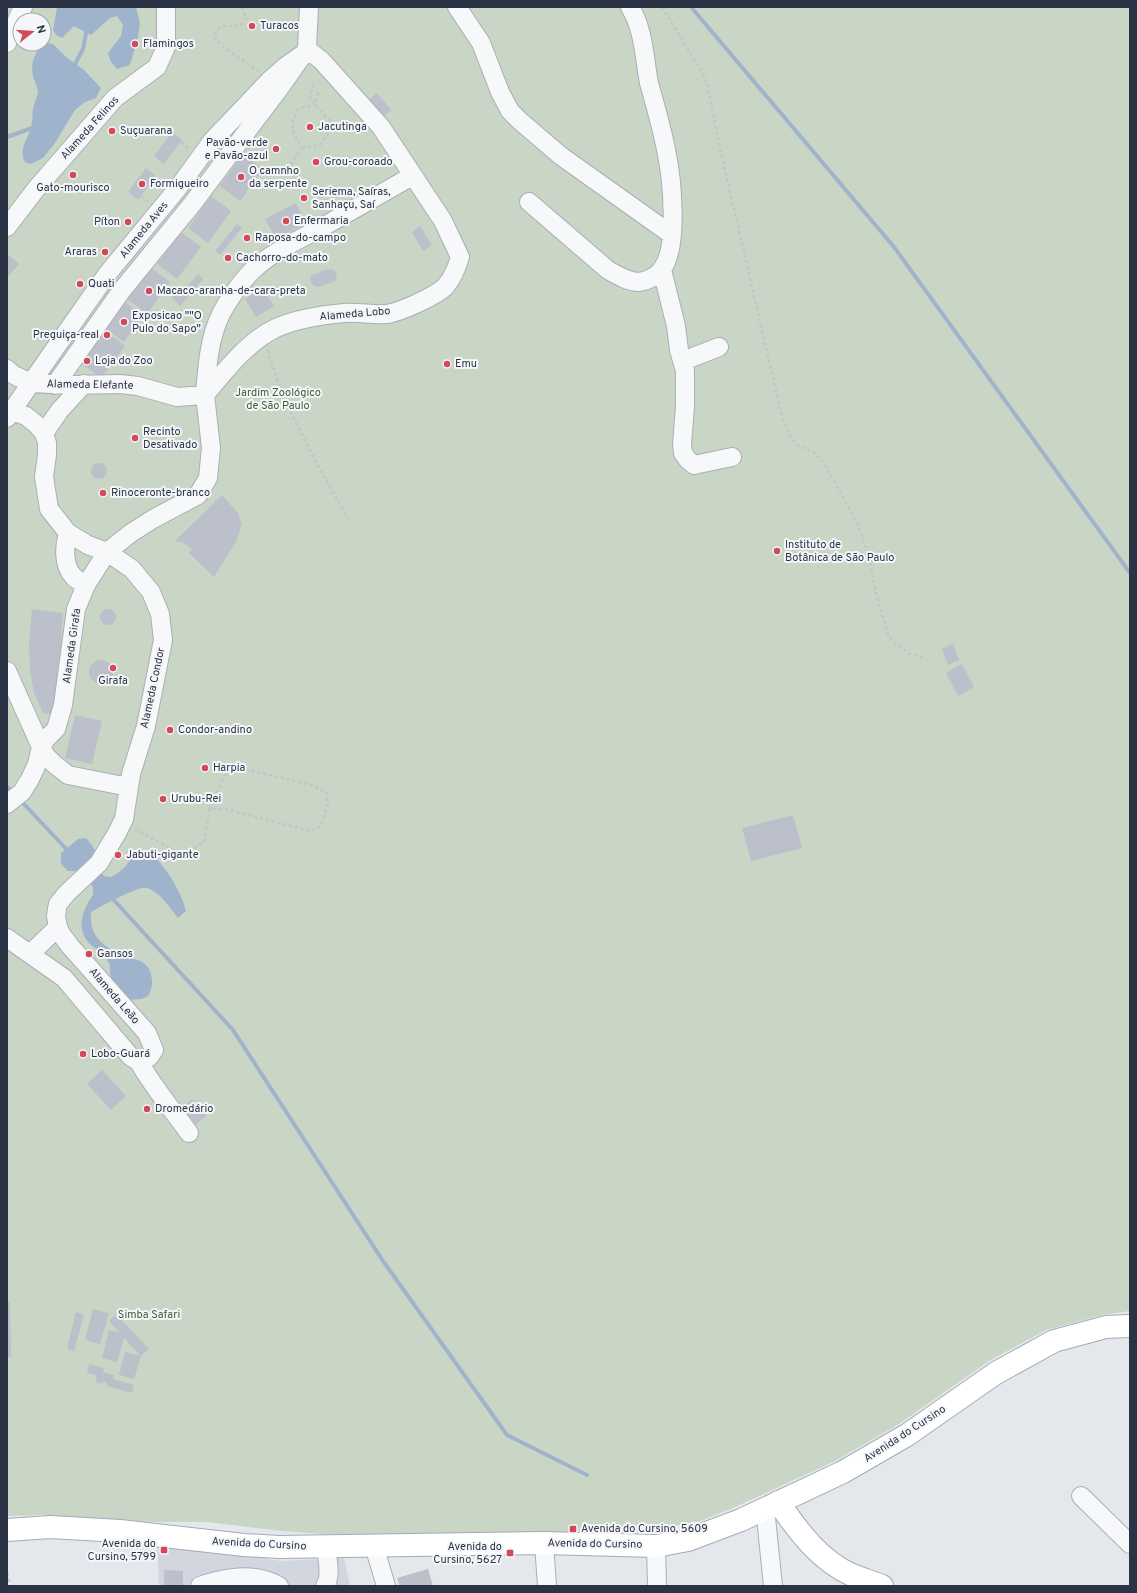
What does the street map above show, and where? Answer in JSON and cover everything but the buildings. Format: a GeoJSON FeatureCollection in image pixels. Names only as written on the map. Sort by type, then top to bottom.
{"type":"FeatureCollection","features":[{"type":"Feature","properties":{"kind":"main road","name":"Avenida do Cursino"},"geometry":{"type":"LineString","coordinates":[[7,1530],[50,1527],[120,1531],[244,1545],[279,1547],[544,1543],[656,1546],[688,1540],[772,1505],[843,1472],[894,1444],[996,1373],[1054,1341],[1106,1327],[1130,1326]]}},
{"type":"Feature","properties":{"kind":"main road"},"geometry":{"type":"LineString","coordinates":[[772,1505],[795,1526],[818,1553],[830,1563],[852,1575],[882,1586]]}},
{"type":"Feature","properties":{"kind":"street"},"geometry":{"type":"LineString","coordinates":[[7,43],[24,7]]}},
{"type":"Feature","properties":{"kind":"street","name":"Alameda Felinos"},"geometry":{"type":"LineString","coordinates":[[7,227],[36,189],[115,98],[158,67],[166,47],[166,7]]}},
{"type":"Feature","properties":{"kind":"street"},"geometry":{"type":"LineString","coordinates":[[305,52],[309,7]]}},
{"type":"Feature","properties":{"kind":"street"},"geometry":{"type":"LineString","coordinates":[[457,7],[481,43],[500,92],[510,111],[561,156],[672,235]]}},
{"type":"Feature","properties":{"kind":"street"},"geometry":{"type":"LineString","coordinates":[[529,202],[608,270],[619,276],[638,282],[646,280],[662,270],[666,263],[672,235],[671,181],[666,150],[649,82],[640,29],[635,15],[630,7]]}},
{"type":"Feature","properties":{"kind":"street","name":"Alameda Aves"},"geometry":{"type":"LineString","coordinates":[[9,412],[108,273],[178,188],[212,141],[270,80],[305,52]]}},
{"type":"Feature","properties":{"kind":"street","name":"Alameda Aves"},"geometry":{"type":"LineString","coordinates":[[55,385],[122,290],[193,203],[305,52]]}},
{"type":"Feature","properties":{"kind":"street","name":"Alameda Lobo"},"geometry":{"type":"LineString","coordinates":[[204,395],[240,355],[262,336],[275,328],[316,317],[345,313],[389,314],[421,302],[445,286],[456,268],[460,257],[443,221],[380,127],[322,61],[305,52]]}},
{"type":"Feature","properties":{"kind":"street"},"geometry":{"type":"LineString","coordinates":[[9,412],[31,420],[44,433],[47,443],[47,455],[44,477],[49,509],[68,533],[88,545],[107,552],[131,533],[198,495],[208,478],[211,448],[204,395],[207,368],[212,340],[220,315],[234,293],[255,268],[277,252],[364,205],[412,176]]}},
{"type":"Feature","properties":{"kind":"street"},"geometry":{"type":"LineString","coordinates":[[662,270],[682,361],[686,371],[682,444],[683,453],[694,465],[732,457]]}},
{"type":"Feature","properties":{"kind":"street"},"geometry":{"type":"LineString","coordinates":[[682,361],[719,346]]}},
{"type":"Feature","properties":{"kind":"street","name":"Alameda Elefante"},"geometry":{"type":"LineString","coordinates":[[7,369],[14,375],[31,383],[55,385],[120,384],[138,386],[177,397],[204,395]]}},
{"type":"Feature","properties":{"kind":"street"},"geometry":{"type":"LineString","coordinates":[[7,381],[31,383]]}},
{"type":"Feature","properties":{"kind":"street"},"geometry":{"type":"LineString","coordinates":[[44,433],[60,410],[84,384]]}},
{"type":"Feature","properties":{"kind":"street"},"geometry":{"type":"LineString","coordinates":[[68,533],[65,544],[68,566],[72,576],[86,586]]}},
{"type":"Feature","properties":{"kind":"street","name":"Alameda Girafa"},"geometry":{"type":"LineString","coordinates":[[41,747],[46,739],[56,729],[63,705],[76,609],[86,586],[107,552]]}},
{"type":"Feature","properties":{"kind":"street","name":"Alameda Condor"},"geometry":{"type":"LineString","coordinates":[[58,927],[56,916],[58,904],[102,857],[118,833],[124,819],[131,774],[146,726],[163,640],[160,614],[151,592],[132,570],[107,552]]}},
{"type":"Feature","properties":{"kind":"street"},"geometry":{"type":"LineString","coordinates":[[7,671],[41,747],[46,756],[54,764],[68,775],[129,787]]}},
{"type":"Feature","properties":{"kind":"street"},"geometry":{"type":"LineString","coordinates":[[7,804],[22,792],[30,779],[37,764],[41,747]]}},
{"type":"Feature","properties":{"kind":"street"},"geometry":{"type":"LineString","coordinates":[[30,954],[58,927]]}},
{"type":"Feature","properties":{"kind":"street","name":"Alameda Leão"},"geometry":{"type":"LineString","coordinates":[[58,927],[70,946],[82,958],[100,982],[148,1033],[154,1050],[151,1056],[139,1062]]}},
{"type":"Feature","properties":{"kind":"street"},"geometry":{"type":"LineString","coordinates":[[7,938],[64,978],[130,1056],[139,1062],[156,1089],[189,1132]]}},
{"type":"Feature","properties":{"kind":"street"},"geometry":{"type":"LineString","coordinates":[[1081,1496],[1130,1544]]}},
{"type":"Feature","properties":{"kind":"street"},"geometry":{"type":"LineString","coordinates":[[772,1505],[774,1586]]}},
{"type":"Feature","properties":{"kind":"street"},"geometry":{"type":"LineString","coordinates":[[544,1543],[547,1586]]}},
{"type":"Feature","properties":{"kind":"street"},"geometry":{"type":"LineString","coordinates":[[374,1546],[386,1586]]}},
{"type":"Feature","properties":{"kind":"street"},"geometry":{"type":"LineString","coordinates":[[656,1546],[657,1586]]}},
{"type":"Feature","properties":{"kind":"street"},"geometry":{"type":"LineString","coordinates":[[325,1586],[327,1583],[328,1570],[326,1547]]}},
{"type":"Feature","properties":{"kind":"street"},"geometry":{"type":"LineString","coordinates":[[200,1586],[217,1580],[237,1577],[264,1579],[279,1586]]}},
{"type":"Feature","properties":{"kind":"path"},"geometry":{"type":"LineString","coordinates":[[242,7],[246,19],[240,26],[221,26],[216,31],[215,39],[225,48],[270,80]]}},
{"type":"Feature","properties":{"kind":"path"},"geometry":{"type":"LineString","coordinates":[[662,7],[701,70],[707,83],[750,282],[785,425],[789,434],[799,446],[813,452],[823,461],[855,518],[868,553],[877,598],[888,634],[896,643],[910,654],[924,658]]}},
{"type":"Feature","properties":{"kind":"path"},"geometry":{"type":"LineString","coordinates":[[313,84],[310,97],[324,116],[341,130]]}},
{"type":"Feature","properties":{"kind":"path"},"geometry":{"type":"LineString","coordinates":[[315,105],[318,92]]}},
{"type":"Feature","properties":{"kind":"path"},"geometry":{"type":"LineString","coordinates":[[302,147],[292,132],[293,120],[298,110],[315,105]]}},
{"type":"Feature","properties":{"kind":"path"},"geometry":{"type":"LineString","coordinates":[[302,147],[320,145],[328,134],[324,116]]}},
{"type":"Feature","properties":{"kind":"path"},"geometry":{"type":"LineString","coordinates":[[302,147],[290,166],[293,176],[326,200],[338,195],[364,205]]}},
{"type":"Feature","properties":{"kind":"path"},"geometry":{"type":"LineString","coordinates":[[262,336],[283,396],[316,462],[348,519]]}},
{"type":"Feature","properties":{"kind":"path"},"geometry":{"type":"LineString","coordinates":[[124,819],[135,830],[179,853],[194,849],[204,841],[210,809],[224,776],[233,770],[244,769],[312,784],[326,792],[328,805],[320,827],[310,831],[226,809],[210,809]]}},
{"type":"Feature","properties":{"kind":"path"},"geometry":{"type":"LineString","coordinates":[[7,1573],[10,1586]]}},
{"type":"Feature","properties":{"kind":"shaded area"},"geometry":{"type":"Polygon","coordinates":[[[157,1543],[281,1561],[344,1558],[350,1586],[159,1586],[157,1543]]]}},
{"type":"Feature","properties":{"kind":"green space"},"geometry":{"type":"Polygon","coordinates":[[[7,7],[1130,7],[1130,1311],[1102,1315],[1046,1330],[989,1361],[899,1424],[835,1461],[733,1508],[700,1521],[647,1531],[616,1534],[537,1532],[337,1535],[282,1531],[207,1522],[154,1522],[43,1515],[7,1516],[7,7]]]}},
{"type":"Feature","properties":{"kind":"water"},"geometry":{"type":"Polygon","coordinates":[[[57,7],[136,7],[140,23],[138,37],[130,65],[117,69],[111,62],[108,53],[121,36],[123,25],[117,16],[110,18],[91,35],[74,26],[62,38],[56,35],[53,30],[57,7]]]}},
{"type":"Feature","properties":{"kind":"water"},"geometry":{"type":"Polygon","coordinates":[[[53,44],[66,57],[84,70],[101,88],[96,98],[85,102],[75,110],[55,143],[43,158],[31,164],[25,162],[23,156],[23,146],[31,127],[33,109],[38,93],[32,71],[37,52],[52,52],[53,44]]]}},
{"type":"Feature","properties":{"kind":"water"},"geometry":{"type":"Polygon","coordinates":[[[86,838],[96,852],[92,861],[104,876],[111,877],[123,868],[138,853],[149,850],[161,863],[171,878],[183,902],[186,911],[178,918],[156,893],[147,888],[143,888],[119,897],[91,912],[92,928],[99,940],[116,952],[143,962],[149,969],[152,987],[148,996],[141,999],[128,1000],[117,989],[111,979],[109,963],[101,953],[91,945],[83,933],[83,913],[93,895],[93,887],[80,871],[68,871],[61,864],[61,853],[78,839],[86,838]]]}},
{"type":"Feature","properties":{"kind":"waterway"},"geometry":{"type":"LineString","coordinates":[[691,7],[894,247],[1130,573]]}},
{"type":"Feature","properties":{"kind":"waterway"},"geometry":{"type":"LineString","coordinates":[[73,68],[83,49],[87,28]]}},
{"type":"Feature","properties":{"kind":"waterway"},"geometry":{"type":"LineString","coordinates":[[7,137],[35,127]]}},
{"type":"Feature","properties":{"kind":"waterway"},"geometry":{"type":"LineString","coordinates":[[7,787],[10,790]]}},
{"type":"Feature","properties":{"kind":"waterway"},"geometry":{"type":"LineString","coordinates":[[23,803],[69,852]]}},
{"type":"Feature","properties":{"kind":"waterway"},"geometry":{"type":"LineString","coordinates":[[111,897],[233,1030],[383,1261],[507,1435],[587,1475]]}},
{"type":"Feature","properties":{"kind":"place","name":"Turacos"},"geometry":{"type":"Point","coordinates":[252,26]}},
{"type":"Feature","properties":{"kind":"place","name":"Flamingos"},"geometry":{"type":"Point","coordinates":[135,44]}},
{"type":"Feature","properties":{"kind":"place","name":"Jacutinga"},"geometry":{"type":"Point","coordinates":[310,127]}},
{"type":"Feature","properties":{"kind":"place","name":"Suçuarana"},"geometry":{"type":"Point","coordinates":[112,131]}},
{"type":"Feature","properties":{"kind":"place","name":"Pavão-verde e Pavão-azul"},"geometry":{"type":"Point","coordinates":[276,149]}},
{"type":"Feature","properties":{"kind":"place","name":"Grou-coroado"},"geometry":{"type":"Point","coordinates":[316,162]}},
{"type":"Feature","properties":{"kind":"place","name":"Gato-mourisco"},"geometry":{"type":"Point","coordinates":[73,175]}},
{"type":"Feature","properties":{"kind":"place","name":"O camnho da serpente"},"geometry":{"type":"Point","coordinates":[241,177]}},
{"type":"Feature","properties":{"kind":"place","name":"Formigueiro"},"geometry":{"type":"Point","coordinates":[142,184]}},
{"type":"Feature","properties":{"kind":"place","name":"Seriema, Saíras, Sanhaçu, Saí"},"geometry":{"type":"Point","coordinates":[304,198]}},
{"type":"Feature","properties":{"kind":"place","name":"Enfermaria"},"geometry":{"type":"Point","coordinates":[286,221]}},
{"type":"Feature","properties":{"kind":"place","name":"Píton"},"geometry":{"type":"Point","coordinates":[128,222]}},
{"type":"Feature","properties":{"kind":"place","name":"Raposa-do-campo"},"geometry":{"type":"Point","coordinates":[247,238]}},
{"type":"Feature","properties":{"kind":"place","name":"Araras"},"geometry":{"type":"Point","coordinates":[105,252]}},
{"type":"Feature","properties":{"kind":"place","name":"Cachorro-do-mato"},"geometry":{"type":"Point","coordinates":[228,258]}},
{"type":"Feature","properties":{"kind":"place","name":"Quati"},"geometry":{"type":"Point","coordinates":[80,284]}},
{"type":"Feature","properties":{"kind":"place","name":"Macaco-aranha-de-cara-preta"},"geometry":{"type":"Point","coordinates":[149,291]}},
{"type":"Feature","properties":{"kind":"place","name":"Exposicao \"\"O Pulo do Sapo\""},"geometry":{"type":"Point","coordinates":[124,322]}},
{"type":"Feature","properties":{"kind":"place","name":"Preguiça-real"},"geometry":{"type":"Point","coordinates":[107,335]}},
{"type":"Feature","properties":{"kind":"place","name":"Loja do Zoo"},"geometry":{"type":"Point","coordinates":[87,361]}},
{"type":"Feature","properties":{"kind":"place","name":"Emu"},"geometry":{"type":"Point","coordinates":[447,364]}},
{"type":"Feature","properties":{"kind":"place","name":"Recinto Desativado"},"geometry":{"type":"Point","coordinates":[135,438]}},
{"type":"Feature","properties":{"kind":"place","name":"Rinoceronte-branco"},"geometry":{"type":"Point","coordinates":[103,493]}},
{"type":"Feature","properties":{"kind":"place","name":"Instituto de Botânica de São Paulo"},"geometry":{"type":"Point","coordinates":[777,551]}},
{"type":"Feature","properties":{"kind":"place","name":"Girafa"},"geometry":{"type":"Point","coordinates":[113,668]}},
{"type":"Feature","properties":{"kind":"place","name":"Condor-andino"},"geometry":{"type":"Point","coordinates":[170,730]}},
{"type":"Feature","properties":{"kind":"place","name":"Harpia"},"geometry":{"type":"Point","coordinates":[205,768]}},
{"type":"Feature","properties":{"kind":"place","name":"Urubu-Rei"},"geometry":{"type":"Point","coordinates":[163,799]}},
{"type":"Feature","properties":{"kind":"place","name":"Jabuti-gigante"},"geometry":{"type":"Point","coordinates":[118,855]}},
{"type":"Feature","properties":{"kind":"place","name":"Gansos"},"geometry":{"type":"Point","coordinates":[89,954]}},
{"type":"Feature","properties":{"kind":"place","name":"Lobo-Guará"},"geometry":{"type":"Point","coordinates":[83,1054]}},
{"type":"Feature","properties":{"kind":"place","name":"Dromedário"},"geometry":{"type":"Point","coordinates":[147,1109]}},
{"type":"Feature","properties":{"kind":"place","name":"Avenida do Cursino, 5609"},"geometry":{"type":"Point","coordinates":[573,1529]}},
{"type":"Feature","properties":{"kind":"place","name":"Avenida do Cursino, 5799"},"geometry":{"type":"Point","coordinates":[164,1550]}},
{"type":"Feature","properties":{"kind":"place","name":"Avenida do Cursino, 5627"},"geometry":{"type":"Point","coordinates":[510,1553]}},
{"type":"Feature","properties":{"kind":"park label","name":"Jardim Zoológico de São Paulo"},"geometry":{"type":"Point","coordinates":[278,399]}},
{"type":"Feature","properties":{"kind":"park label","name":"Simba Safari"},"geometry":{"type":"Point","coordinates":[149,1315]}}]}
